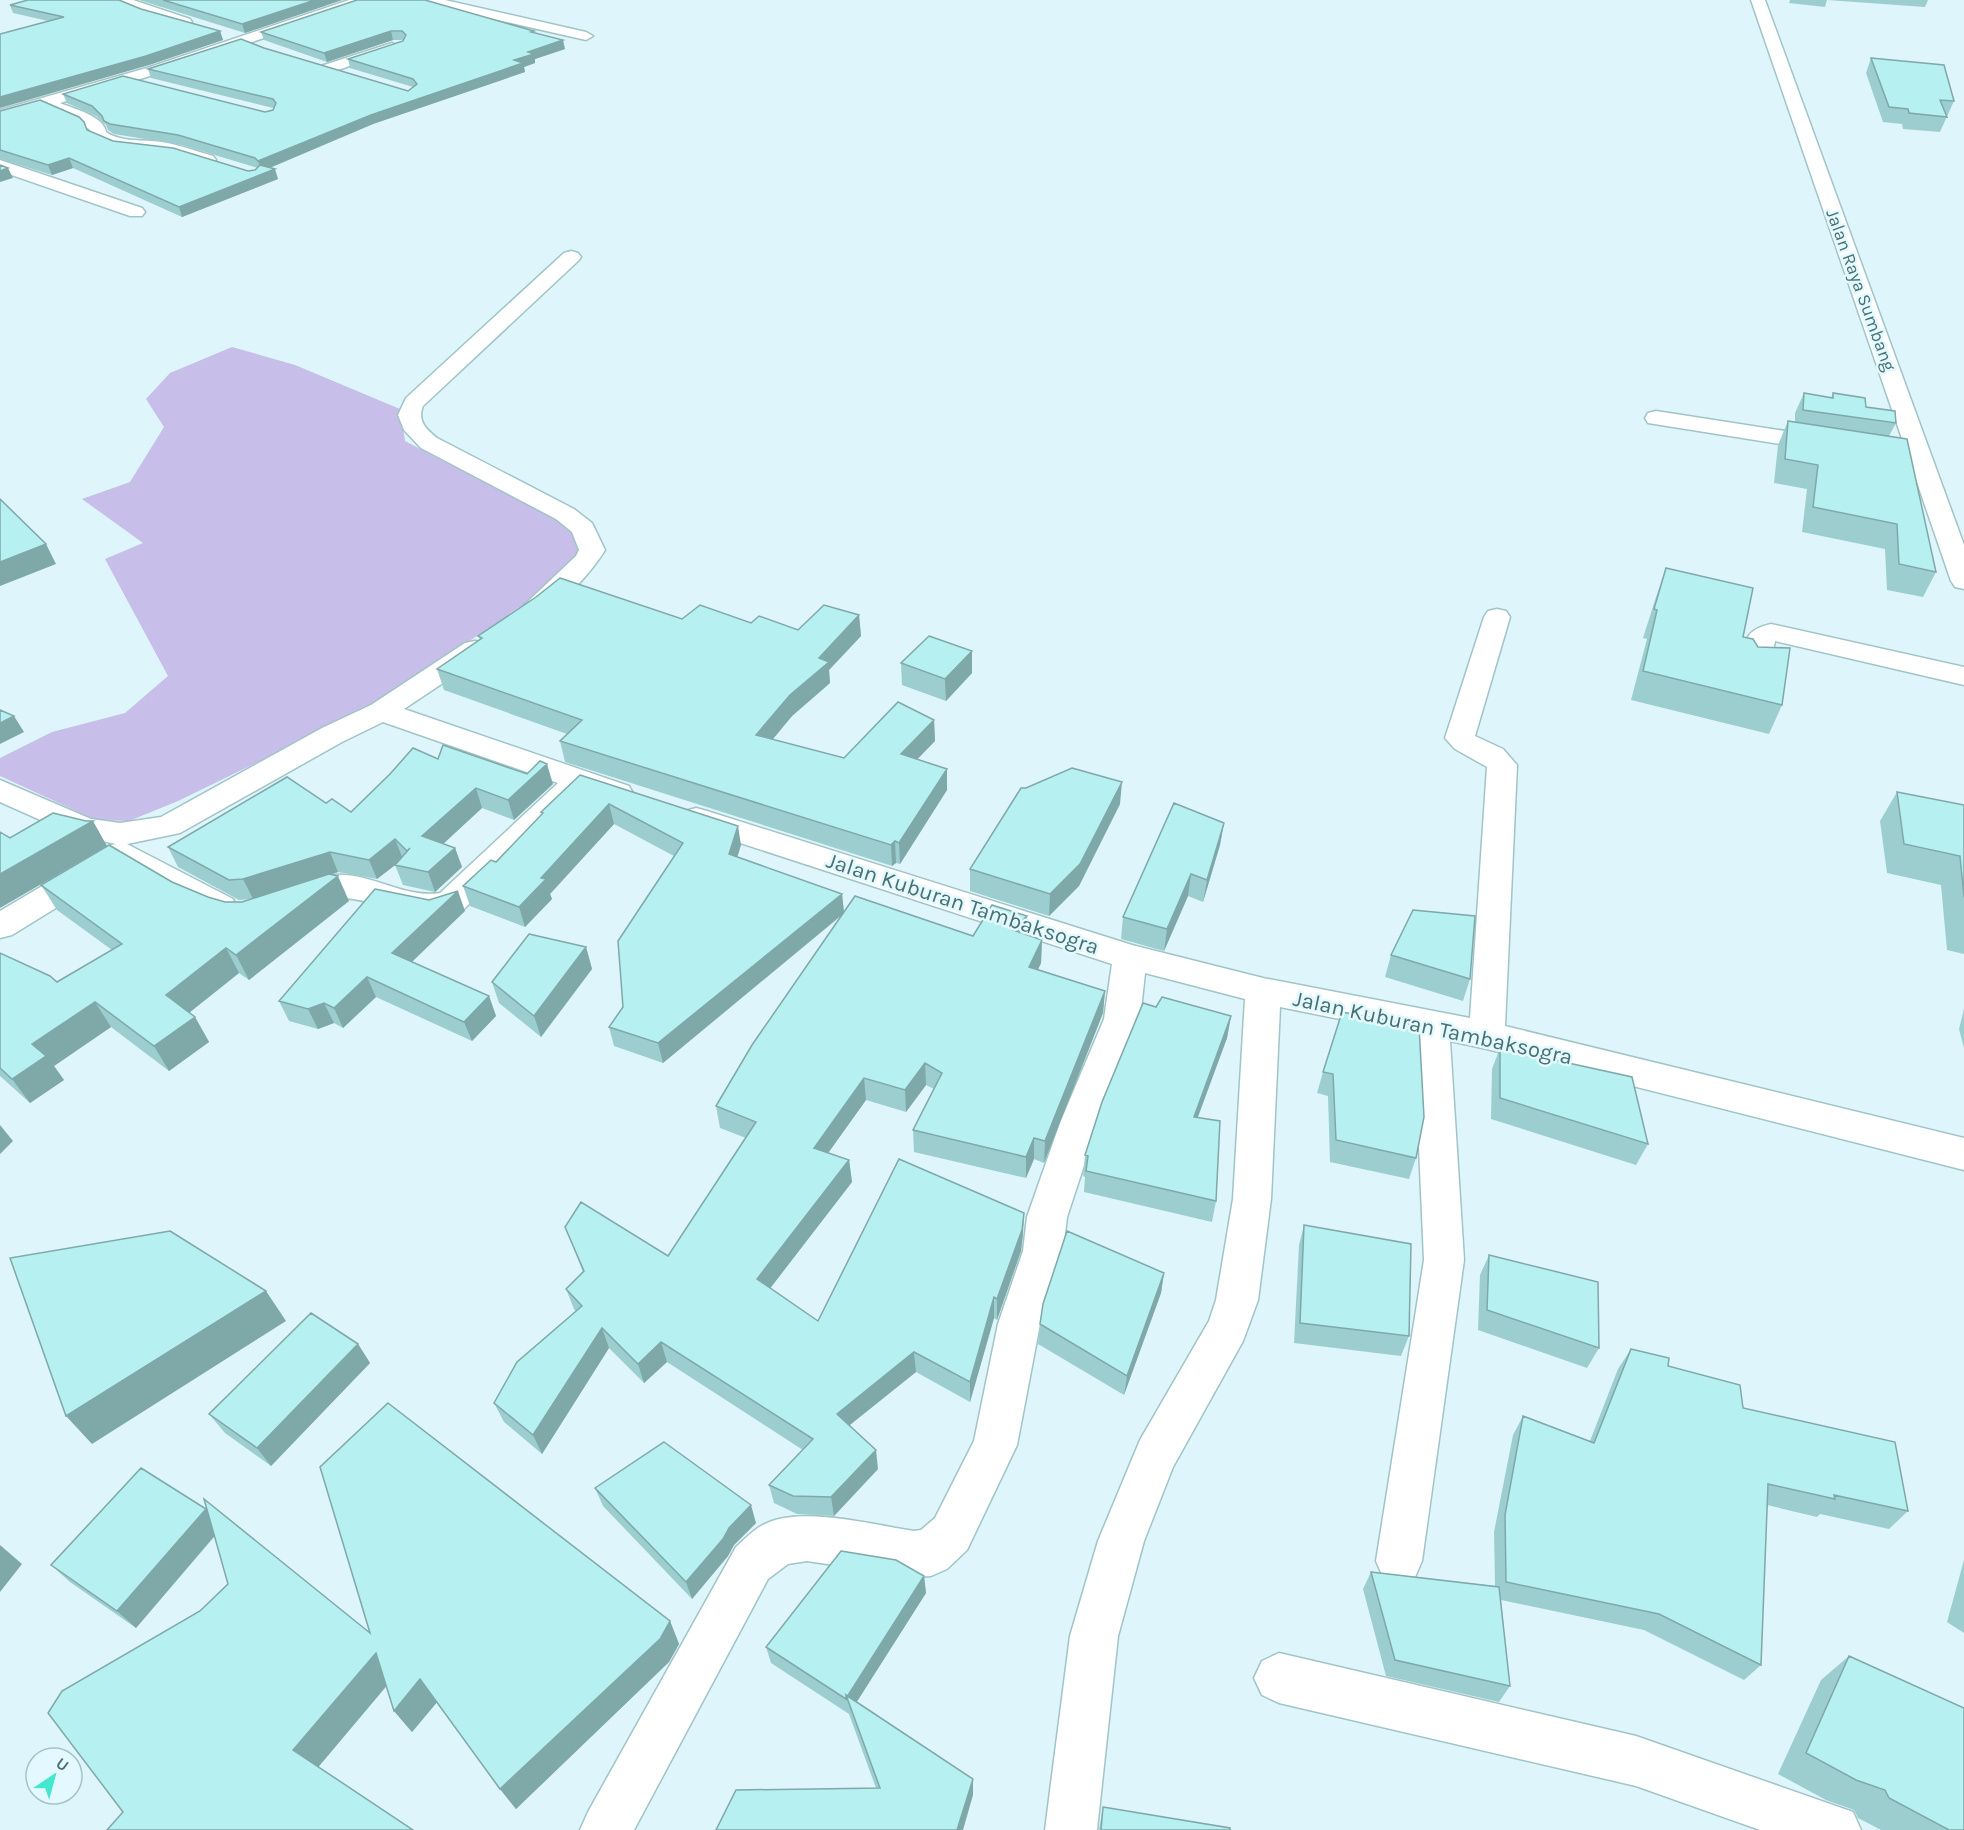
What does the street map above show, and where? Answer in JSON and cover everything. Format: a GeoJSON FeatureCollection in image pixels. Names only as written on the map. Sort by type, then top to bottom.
{"type":"FeatureCollection","features":[{"type":"Feature","properties":{"kind":"street"},"geometry":{"type":"LineString","coordinates":[[119,0],[202,27]]}},
{"type":"Feature","properties":{"kind":"street"},"geometry":{"type":"LineString","coordinates":[[0,115],[127,79],[363,0]]}},
{"type":"Feature","properties":{"kind":"street"},"geometry":{"type":"LineString","coordinates":[[427,0],[586,36]]}},
{"type":"Feature","properties":{"kind":"street","name":"Jalan Raya Sumbang"},"geometry":{"type":"LineString","coordinates":[[1758,0],[1964,580]]}},
{"type":"Feature","properties":{"kind":"street"},"geometry":{"type":"LineString","coordinates":[[222,33],[261,47]]}},
{"type":"Feature","properties":{"kind":"street"},"geometry":{"type":"LineString","coordinates":[[326,69],[399,45]]}},
{"type":"Feature","properties":{"kind":"street"},"geometry":{"type":"LineString","coordinates":[[308,63],[357,78]]}},
{"type":"Feature","properties":{"kind":"street"},"geometry":{"type":"LineString","coordinates":[[127,79],[161,88]]}},
{"type":"Feature","properties":{"kind":"street"},"geometry":{"type":"LineString","coordinates":[[46,102],[90,122],[98,128],[98,134],[103,138],[123,144],[159,146],[219,164]]}},
{"type":"Feature","properties":{"kind":"street"},"geometry":{"type":"LineString","coordinates":[[5,169],[136,213]]}},
{"type":"Feature","properties":{"kind":"street"},"geometry":{"type":"LineString","coordinates":[[0,926],[169,826],[332,735],[381,711],[504,629],[576,574],[592,550],[583,528],[565,514],[429,443],[417,434],[410,423],[408,414],[414,403],[571,257]]}},
{"type":"Feature","properties":{"kind":"street"},"geometry":{"type":"LineString","coordinates":[[1656,418],[1841,446]]}},
{"type":"Feature","properties":{"kind":"street"},"geometry":{"type":"LineString","coordinates":[[1898,454],[1921,458]]}},
{"type":"Feature","properties":{"kind":"street"},"geometry":{"type":"LineString","coordinates":[[1487,1035],[1502,765],[1496,756],[1465,743],[1460,738],[1497,617]]}},
{"type":"Feature","properties":{"kind":"street"},"geometry":{"type":"LineString","coordinates":[[1756,667],[1762,635],[1771,632],[1964,676]]}},
{"type":"Feature","properties":{"kind":"street","name":"Jalan Kuburan Tambaksogra"},"geometry":{"type":"LineString","coordinates":[[381,711],[579,780],[1130,957],[1263,991],[1487,1035],[1964,1154]]}},
{"type":"Feature","properties":{"kind":"street"},"geometry":{"type":"LineString","coordinates":[[122,853],[226,910],[239,914],[258,911],[339,885],[429,906],[445,905],[452,901],[579,780]]}},
{"type":"Feature","properties":{"kind":"street"},"geometry":{"type":"LineString","coordinates":[[0,790],[85,828],[120,834],[169,826]]}},
{"type":"Feature","properties":{"kind":"street"},"geometry":{"type":"LineString","coordinates":[[606,1830],[752,1563],[778,1542],[807,1538],[914,1554],[932,1553],[951,1534],[995,1445],[1019,1324],[1043,1251],[1047,1217],[1079,1122],[1122,1019],[1130,957]]}},
{"type":"Feature","properties":{"kind":"street"},"geometry":{"type":"LineString","coordinates":[[1071,1830],[1094,1636],[1121,1541],[1156,1455],[1228,1328],[1237,1300],[1252,1199],[1263,991]]}},
{"type":"Feature","properties":{"kind":"street"},"geometry":{"type":"LineString","coordinates":[[1398,1561],[1444,1260],[1431,1024]]}},
{"type":"Feature","properties":{"kind":"street"},"geometry":{"type":"LineString","coordinates":[[1279,1678],[1636,1761],[1835,1830]]}},
{"type":"Feature","properties":{"kind":"shaded area"},"geometry":{"type":"Polygon","coordinates":[[[232,347],[295,365],[400,409],[405,441],[564,524],[576,533],[584,551],[574,570],[375,705],[178,801],[129,821],[96,820],[0,776],[0,758],[52,732],[125,713],[168,676],[105,559],[143,543],[82,499],[130,482],[164,427],[146,399],[170,373],[232,347]]]}},
{"type":"Feature","properties":{"kind":"building"},"geometry":{"type":"Polygon","coordinates":[[[28,0],[119,0],[141,9],[220,31],[146,56],[0,97],[0,34],[64,17],[10,5],[28,0]]]}},
{"type":"Feature","properties":{"kind":"building"},"geometry":{"type":"Polygon","coordinates":[[[163,0],[315,0],[242,24],[163,0]]]}},
{"type":"Feature","properties":{"kind":"building"},"geometry":{"type":"Polygon","coordinates":[[[357,0],[425,0],[563,40],[528,52],[534,54],[514,60],[523,63],[371,115],[258,161],[255,158],[178,135],[110,124],[104,121],[92,106],[63,94],[123,76],[265,112],[273,110],[276,103],[273,99],[148,69],[241,39],[408,91],[417,84],[413,79],[348,59],[403,41],[406,35],[402,31],[391,31],[324,53],[261,32],[357,0]]]}},
{"type":"Feature","properties":{"kind":"building"},"geometry":{"type":"Polygon","coordinates":[[[1871,58],[1944,65],[1954,101],[1940,100],[1947,117],[1909,113],[1908,109],[1889,107],[1871,58]]]}},
{"type":"Feature","properties":{"kind":"building"},"geometry":{"type":"Polygon","coordinates":[[[40,100],[79,117],[87,130],[113,141],[173,148],[248,171],[255,170],[260,165],[275,169],[179,207],[69,158],[48,165],[0,150],[0,111],[40,100]]]}},
{"type":"Feature","properties":{"kind":"building"},"geometry":{"type":"Polygon","coordinates":[[[0,165],[8,168],[0,171],[0,165]]]}},
{"type":"Feature","properties":{"kind":"building"},"geometry":{"type":"Polygon","coordinates":[[[1804,393],[1833,398],[1833,393],[1865,398],[1866,407],[1895,411],[1896,423],[1803,410],[1804,393]]]}},
{"type":"Feature","properties":{"kind":"building"},"geometry":{"type":"Polygon","coordinates":[[[1788,421],[1907,439],[1936,572],[1899,564],[1897,524],[1813,507],[1818,465],[1785,459],[1788,421]]]}},
{"type":"Feature","properties":{"kind":"building"},"geometry":{"type":"Polygon","coordinates":[[[0,499],[46,544],[0,562],[0,499]]]}},
{"type":"Feature","properties":{"kind":"building"},"geometry":{"type":"Polygon","coordinates":[[[1666,568],[1753,588],[1743,637],[1753,639],[1758,647],[1790,648],[1782,705],[1643,671],[1657,610],[1654,609],[1666,568]]]}},
{"type":"Feature","properties":{"kind":"building"},"geometry":{"type":"Polygon","coordinates":[[[560,578],[682,619],[700,605],[751,623],[759,616],[798,630],[824,605],[859,615],[819,658],[829,662],[790,695],[756,735],[844,758],[898,702],[934,720],[901,754],[947,769],[899,843],[895,841],[891,845],[560,741],[582,720],[437,669],[482,638],[478,636],[560,578]]]}},
{"type":"Feature","properties":{"kind":"building"},"geometry":{"type":"Polygon","coordinates":[[[929,636],[972,651],[945,679],[901,663],[929,636]]]}},
{"type":"Feature","properties":{"kind":"building"},"geometry":{"type":"Polygon","coordinates":[[[0,710],[14,716],[0,723],[0,710]]]}},
{"type":"Feature","properties":{"kind":"building"},"geometry":{"type":"Polygon","coordinates":[[[443,745],[527,774],[540,761],[547,764],[508,800],[476,788],[422,836],[455,848],[428,872],[395,865],[410,848],[407,851],[395,839],[369,860],[330,852],[243,879],[229,880],[168,847],[287,777],[326,803],[332,799],[351,812],[413,748],[438,759],[443,745]]]}},
{"type":"Feature","properties":{"kind":"building"},"geometry":{"type":"Polygon","coordinates":[[[1072,768],[1122,782],[1080,864],[1050,894],[970,869],[1021,788],[1026,788],[1072,768]]]}},
{"type":"Feature","properties":{"kind":"building"},"geometry":{"type":"Polygon","coordinates":[[[580,775],[738,826],[729,854],[842,894],[658,1043],[609,1027],[623,1007],[618,941],[683,843],[609,804],[541,878],[546,879],[519,907],[463,886],[491,860],[496,862],[543,813],[541,812],[580,775]]]}},
{"type":"Feature","properties":{"kind":"building"},"geometry":{"type":"Polygon","coordinates":[[[1897,792],[1964,805],[1964,897],[1960,856],[1904,844],[1897,792]]]}},
{"type":"Feature","properties":{"kind":"building"},"geometry":{"type":"Polygon","coordinates":[[[1174,803],[1224,823],[1207,880],[1191,874],[1167,929],[1123,917],[1174,803]]]}},
{"type":"Feature","properties":{"kind":"building"},"geometry":{"type":"Polygon","coordinates":[[[53,813],[93,821],[0,874],[0,832],[10,838],[53,813]]]}},
{"type":"Feature","properties":{"kind":"building"},"geometry":{"type":"Polygon","coordinates":[[[109,845],[172,882],[225,902],[242,902],[329,874],[338,876],[236,955],[226,948],[166,995],[195,1017],[154,1046],[95,1002],[32,1044],[46,1056],[12,1079],[0,1068],[0,953],[50,976],[57,982],[122,944],[41,885],[109,845]]]}},
{"type":"Feature","properties":{"kind":"building"},"geometry":{"type":"Polygon","coordinates":[[[375,889],[429,900],[458,891],[392,953],[489,996],[464,1022],[367,977],[334,1008],[324,1003],[308,1009],[279,1001],[375,889]]]}},
{"type":"Feature","properties":{"kind":"building"},"geometry":{"type":"Polygon","coordinates":[[[855,896],[973,936],[992,905],[1027,916],[1013,930],[1042,940],[1029,967],[1105,991],[1045,1141],[1034,1138],[1026,1157],[913,1130],[942,1073],[925,1063],[905,1090],[864,1078],[814,1148],[849,1160],[757,1279],[818,1321],[899,1159],[1024,1213],[1022,1230],[997,1299],[994,1297],[970,1382],[914,1352],[837,1414],[876,1450],[831,1497],[793,1496],[769,1485],[813,1439],[661,1342],[638,1364],[602,1328],[533,1435],[494,1403],[517,1362],[582,1306],[566,1289],[584,1271],[565,1227],[581,1202],[668,1256],[756,1122],[716,1106],[752,1045],[855,896]]]}},
{"type":"Feature","properties":{"kind":"building"},"geometry":{"type":"Polygon","coordinates":[[[1413,910],[1475,916],[1470,979],[1391,955],[1413,910]]]}},
{"type":"Feature","properties":{"kind":"building"},"geometry":{"type":"Polygon","coordinates":[[[529,934],[586,947],[534,1016],[492,982],[529,934]]]}},
{"type":"Feature","properties":{"kind":"building"},"geometry":{"type":"Polygon","coordinates":[[[1162,997],[1231,1016],[1194,1117],[1220,1121],[1216,1201],[1086,1171],[1088,1156],[1085,1155],[1102,1102],[1143,1003],[1156,1007],[1162,997]]]}},
{"type":"Feature","properties":{"kind":"building"},"geometry":{"type":"Polygon","coordinates":[[[1342,1012],[1419,1026],[1424,1117],[1416,1158],[1336,1140],[1333,1074],[1323,1072],[1342,1012]]]}},
{"type":"Feature","properties":{"kind":"building"},"geometry":{"type":"Polygon","coordinates":[[[1500,1048],[1632,1077],[1648,1144],[1500,1098],[1500,1048]]]}},
{"type":"Feature","properties":{"kind":"building"},"geometry":{"type":"Polygon","coordinates":[[[1304,1225],[1411,1244],[1409,1336],[1300,1323],[1304,1225]]]}},
{"type":"Feature","properties":{"kind":"building"},"geometry":{"type":"Polygon","coordinates":[[[170,1231],[266,1291],[66,1416],[10,1258],[170,1231]]]}},
{"type":"Feature","properties":{"kind":"building"},"geometry":{"type":"Polygon","coordinates":[[[1067,1231],[1164,1273],[1127,1376],[1040,1324],[1043,1304],[1067,1231]]]}},
{"type":"Feature","properties":{"kind":"building"},"geometry":{"type":"Polygon","coordinates":[[[1489,1255],[1598,1282],[1599,1348],[1487,1310],[1489,1255]]]}},
{"type":"Feature","properties":{"kind":"building"},"geometry":{"type":"Polygon","coordinates":[[[311,1313],[358,1344],[257,1448],[209,1414],[311,1313]]]}},
{"type":"Feature","properties":{"kind":"building"},"geometry":{"type":"Polygon","coordinates":[[[1631,1349],[1669,1358],[1668,1366],[1740,1385],[1743,1408],[1895,1442],[1908,1511],[1834,1495],[1835,1499],[1768,1484],[1761,1665],[1659,1614],[1506,1582],[1505,1515],[1523,1416],[1594,1443],[1631,1349]]]}},
{"type":"Feature","properties":{"kind":"building"},"geometry":{"type":"Polygon","coordinates":[[[388,1403],[670,1621],[660,1639],[500,1789],[420,1679],[394,1711],[376,1653],[293,1750],[413,1830],[107,1830],[123,1812],[84,1761],[84,1746],[73,1746],[48,1713],[62,1691],[200,1611],[228,1584],[204,1499],[370,1633],[320,1467],[388,1403]]]}},
{"type":"Feature","properties":{"kind":"building"},"geometry":{"type":"Polygon","coordinates":[[[664,1442],[751,1505],[729,1528],[723,1539],[686,1582],[595,1488],[664,1442]]]}},
{"type":"Feature","properties":{"kind":"building"},"geometry":{"type":"Polygon","coordinates":[[[141,1468],[206,1509],[117,1611],[51,1565],[141,1468]]]}},
{"type":"Feature","properties":{"kind":"building"},"geometry":{"type":"Polygon","coordinates":[[[841,1551],[896,1560],[924,1576],[847,1697],[846,1695],[846,1699],[766,1647],[841,1551]]]}},
{"type":"Feature","properties":{"kind":"building"},"geometry":{"type":"Polygon","coordinates":[[[1371,1572],[1499,1587],[1510,1686],[1395,1660],[1371,1572]]]}},
{"type":"Feature","properties":{"kind":"building"},"geometry":{"type":"Polygon","coordinates":[[[1849,1656],[1964,1708],[1964,1830],[1949,1830],[1889,1798],[1885,1790],[1856,1780],[1806,1753],[1849,1656]]]}},
{"type":"Feature","properties":{"kind":"building"},"geometry":{"type":"Polygon","coordinates":[[[846,1695],[973,1779],[957,1830],[716,1830],[736,1790],[880,1788],[846,1695]]]}},
{"type":"Feature","properties":{"kind":"building"},"geometry":{"type":"Polygon","coordinates":[[[1103,1807],[1230,1828],[1230,1830],[1101,1830],[1103,1807]]]}}]}
